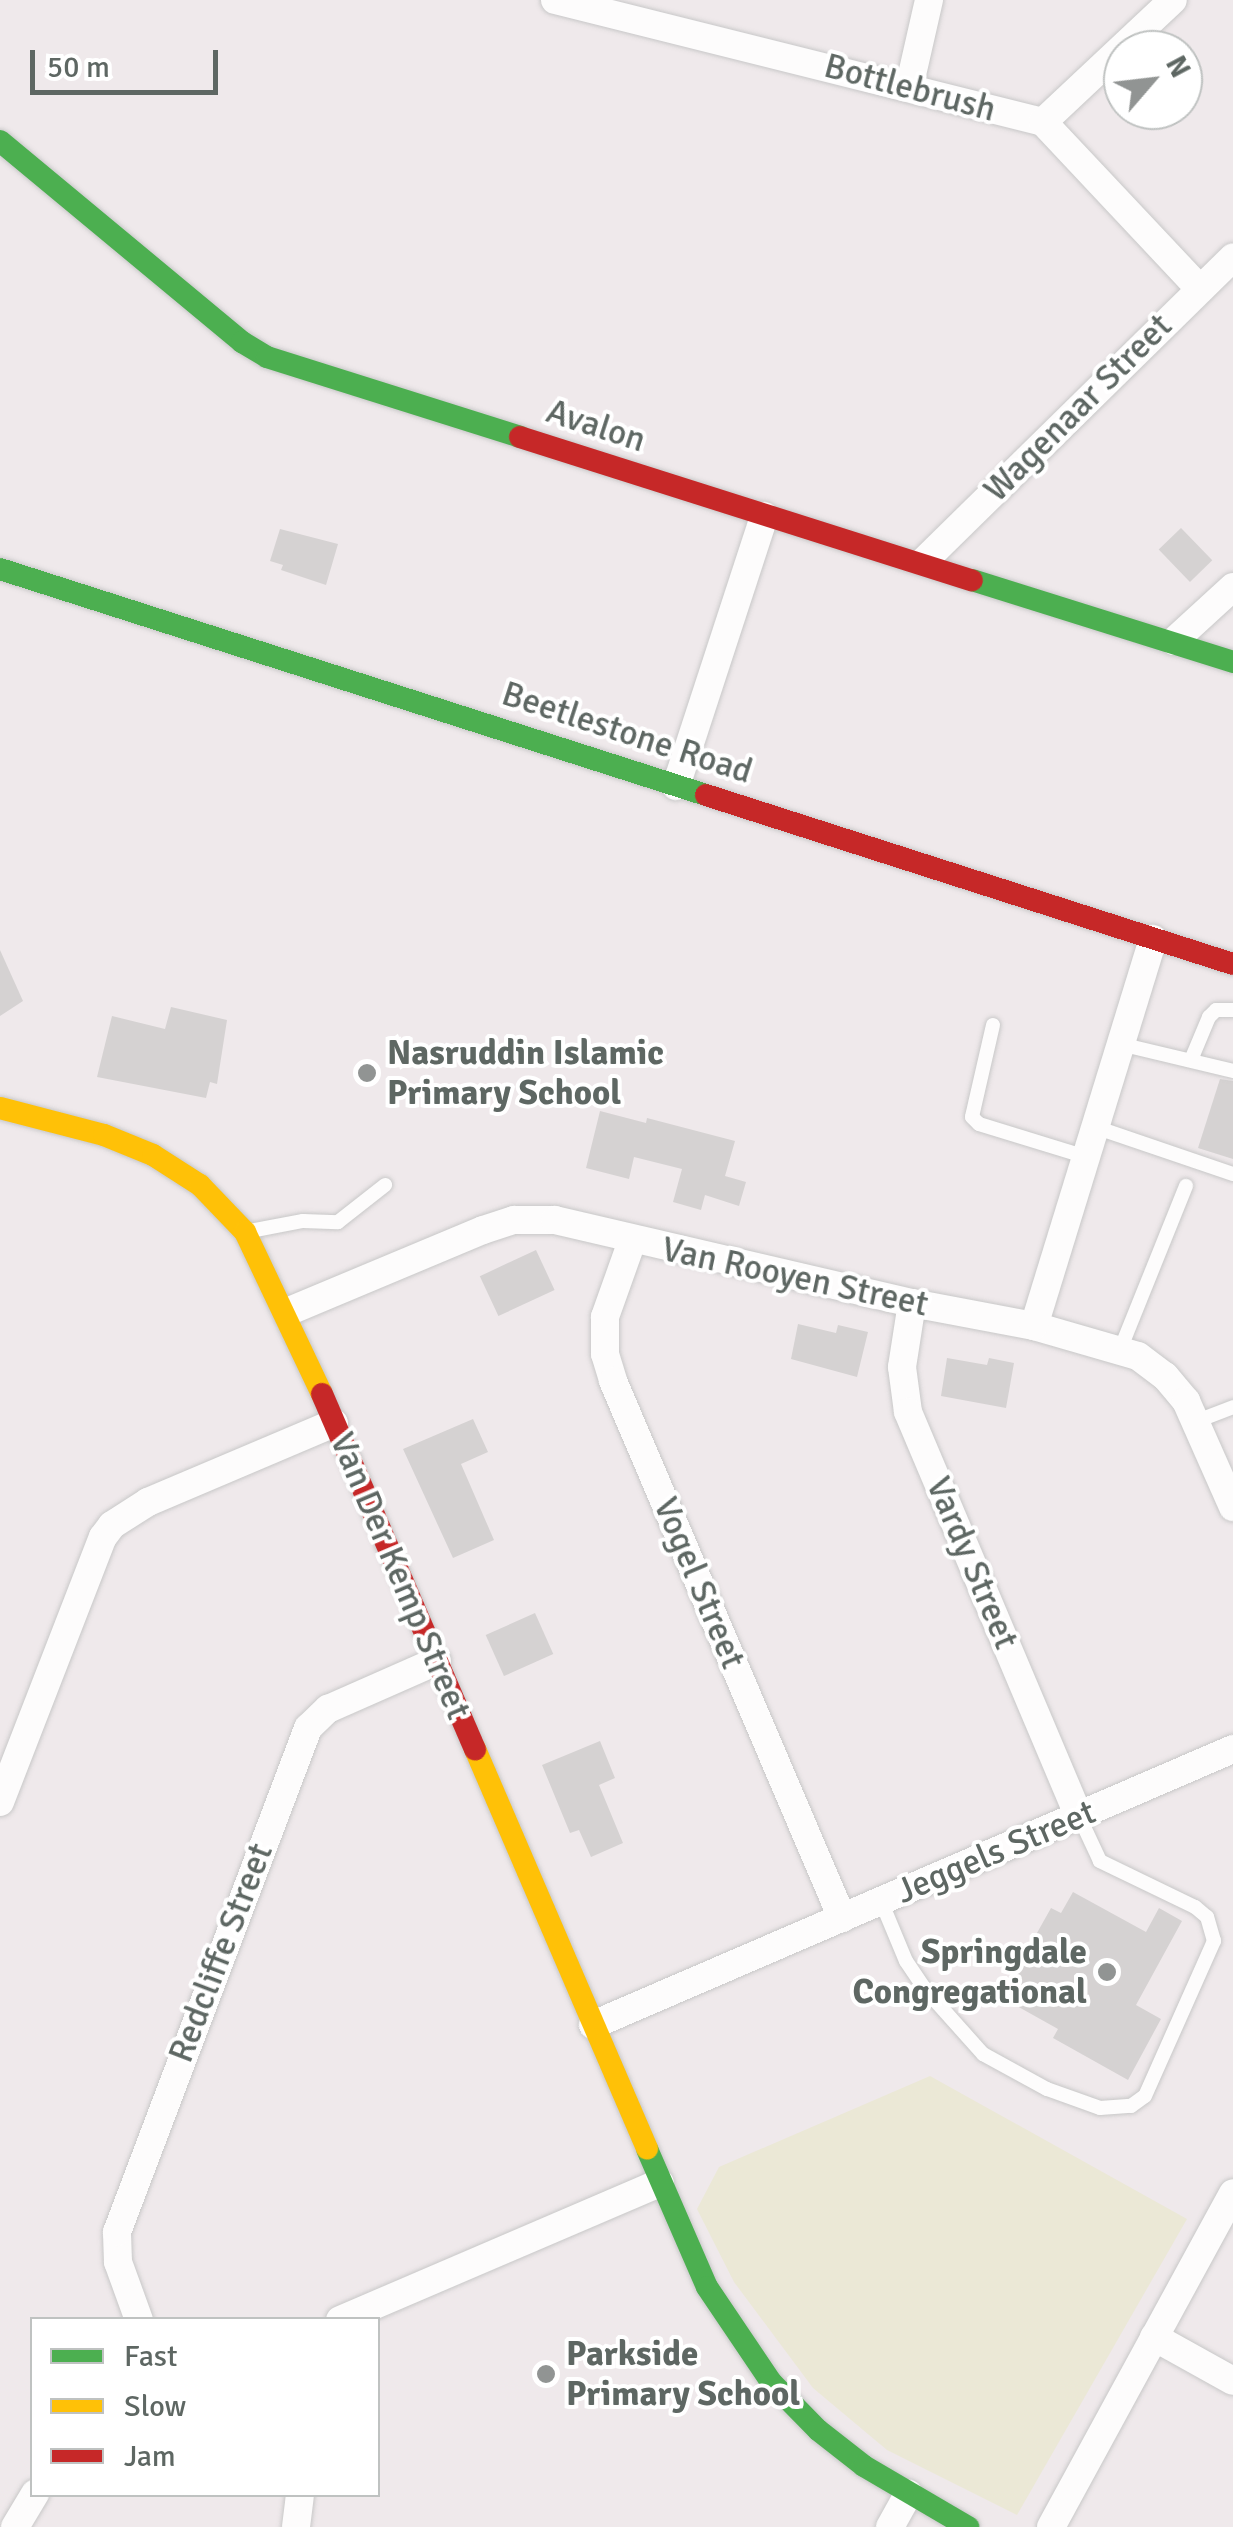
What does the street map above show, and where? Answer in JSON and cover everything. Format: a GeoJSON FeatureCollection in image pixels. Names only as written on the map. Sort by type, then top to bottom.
{"type":"FeatureCollection","features":[{"type":"Feature","properties":{"kind":"street","name":"Bottlebrush"},"geometry":{"type":"LineString","coordinates":[[556,0],[1042,122],[1199,288]]}},
{"type":"Feature","properties":{"kind":"street"},"geometry":{"type":"LineString","coordinates":[[909,88],[929,0]]}},
{"type":"Feature","properties":{"kind":"street"},"geometry":{"type":"LineString","coordinates":[[1042,122],[1173,0]]}},
{"type":"Feature","properties":{"kind":"street","name":"Avalon"},"geometry":{"type":"LineString","coordinates":[[0,141],[254,351],[1233,662]]}},
{"type":"Feature","properties":{"kind":"street","name":"Wagenaar Street"},"geometry":{"type":"LineString","coordinates":[[924,561],[1233,257]]}},
{"type":"Feature","properties":{"kind":"street"},"geometry":{"type":"LineString","coordinates":[[676,786],[764,516]]}},
{"type":"Feature","properties":{"kind":"street","name":"Beetlestone Road"},"geometry":{"type":"LineString","coordinates":[[0,569],[1233,964]]}},
{"type":"Feature","properties":{"kind":"street"},"geometry":{"type":"LineString","coordinates":[[1174,641],[1233,587]]}},
{"type":"Feature","properties":{"kind":"street"},"geometry":{"type":"LineString","coordinates":[[1034,1326],[1153,939]]}},
{"type":"Feature","properties":{"kind":"street","name":"Van Der Kemp Street"},"geometry":{"type":"LineString","coordinates":[[0,1108],[104,1134],[153,1154],[200,1185],[244,1232],[287,1312],[660,2182],[726,2320],[771,2382],[836,2446],[908,2494],[968,2527]]}},
{"type":"Feature","properties":{"kind":"street","name":"Van Rooyen Street"},"geometry":{"type":"LineString","coordinates":[[287,1312],[514,1220],[555,1220],[632,1241],[912,1303],[1034,1326],[1138,1356],[1165,1376],[1197,1421],[1231,1496]]}},
{"type":"Feature","properties":{"kind":"street","name":"Vogel Street"},"geometry":{"type":"LineString","coordinates":[[632,1241],[605,1317],[605,1354],[613,1381],[842,1918]]}},
{"type":"Feature","properties":{"kind":"street","name":"Vardy Street"},"geometry":{"type":"LineString","coordinates":[[912,1303],[902,1367],[908,1412],[1079,1816]]}},
{"type":"Feature","properties":{"kind":"street"},"geometry":{"type":"LineString","coordinates":[[0,1802],[103,1537],[112,1526],[148,1502],[334,1423]]}},
{"type":"Feature","properties":{"kind":"street","name":"Redcliffe Street"},"geometry":{"type":"LineString","coordinates":[[138,2317],[118,2262],[117,2232],[308,1728],[328,1709],[437,1660]]}},
{"type":"Feature","properties":{"kind":"street","name":"Jeggels Street"},"geometry":{"type":"LineString","coordinates":[[593,2024],[1233,1749]]}},
{"type":"Feature","properties":{"kind":"street"},"geometry":{"type":"LineString","coordinates":[[347,2317],[660,2182]]}},
{"type":"Feature","properties":{"kind":"street"},"geometry":{"type":"LineString","coordinates":[[1051,2527],[1233,2193]]}},
{"type":"Feature","properties":{"kind":"street"},"geometry":{"type":"LineString","coordinates":[[1154,2338],[1233,2381]]}},
{"type":"Feature","properties":{"kind":"street"},"geometry":{"type":"LineString","coordinates":[[890,2527],[908,2494]]}},
{"type":"Feature","properties":{"kind":"street"},"geometry":{"type":"LineString","coordinates":[[15,2527],[32,2497]]}},
{"type":"Feature","properties":{"kind":"street"},"geometry":{"type":"LineString","coordinates":[[296,2527],[300,2497]]}},
{"type":"Feature","properties":{"kind":"lane"},"geometry":{"type":"LineString","coordinates":[[1191,1060],[1208,1018],[1216,1010],[1233,1010]]}},
{"type":"Feature","properties":{"kind":"lane"},"geometry":{"type":"LineString","coordinates":[[993,1025],[972,1117],[980,1124],[1086,1157]]}},
{"type":"Feature","properties":{"kind":"lane"},"geometry":{"type":"LineString","coordinates":[[1120,1044],[1233,1071]]}},
{"type":"Feature","properties":{"kind":"lane"},"geometry":{"type":"LineString","coordinates":[[1095,1127],[1233,1174]]}},
{"type":"Feature","properties":{"kind":"lane"},"geometry":{"type":"LineString","coordinates":[[244,1232],[303,1221],[338,1222],[385,1185]]}},
{"type":"Feature","properties":{"kind":"lane"},"geometry":{"type":"LineString","coordinates":[[1120,1350],[1186,1186]]}},
{"type":"Feature","properties":{"kind":"lane"},"geometry":{"type":"LineString","coordinates":[[1197,1421],[1233,1407]]}},
{"type":"Feature","properties":{"kind":"lane"},"geometry":{"type":"LineString","coordinates":[[880,1902],[915,1975],[949,2021],[983,2054],[1047,2089],[1100,2108],[1131,2106],[1145,2096],[1214,1941],[1207,1917],[1195,1907],[1100,1861],[1079,1816]]}},
{"type":"Feature","properties":{"kind":"shaded area"},"geometry":{"type":"Polygon","coordinates":[[[930,2076],[1187,2219],[1017,2515],[887,2450],[813,2388],[734,2282],[697,2209],[719,2167],[930,2076]]]}},
{"type":"Feature","properties":{"kind":"building"},"geometry":{"type":"Polygon","coordinates":[[[1181,528],[1212,560],[1190,582],[1159,550],[1181,528]]]}},
{"type":"Feature","properties":{"kind":"building"},"geometry":{"type":"Polygon","coordinates":[[[280,529],[338,544],[326,585],[281,570],[283,565],[270,561],[280,529]]]}},
{"type":"Feature","properties":{"kind":"building"},"geometry":{"type":"Polygon","coordinates":[[[0,950],[23,1001],[0,1016],[0,950]]]}},
{"type":"Feature","properties":{"kind":"building"},"geometry":{"type":"Polygon","coordinates":[[[171,1007],[227,1020],[217,1084],[210,1082],[206,1098],[97,1077],[112,1016],[165,1029],[171,1007]]]}},
{"type":"Feature","properties":{"kind":"building"},"geometry":{"type":"Polygon","coordinates":[[[1220,1079],[1233,1081],[1233,1159],[1198,1148],[1220,1079]]]}},
{"type":"Feature","properties":{"kind":"building"},"geometry":{"type":"Polygon","coordinates":[[[600,1111],[646,1123],[647,1118],[735,1141],[725,1176],[746,1182],[739,1206],[705,1195],[701,1210],[673,1202],[682,1169],[634,1157],[629,1179],[586,1168],[600,1111]]]}},
{"type":"Feature","properties":{"kind":"building"},"geometry":{"type":"Polygon","coordinates":[[[536,1250],[555,1290],[498,1316],[480,1276],[536,1250]]]}},
{"type":"Feature","properties":{"kind":"building"},"geometry":{"type":"Polygon","coordinates":[[[798,1324],[836,1333],[838,1325],[868,1332],[857,1377],[791,1359],[798,1324]]]}},
{"type":"Feature","properties":{"kind":"building"},"geometry":{"type":"Polygon","coordinates":[[[947,1358],[987,1365],[989,1358],[1014,1363],[1006,1408],[941,1396],[947,1358]]]}},
{"type":"Feature","properties":{"kind":"building"},"geometry":{"type":"Polygon","coordinates":[[[473,1419],[488,1452],[461,1464],[494,1540],[453,1558],[403,1449],[473,1419]]]}},
{"type":"Feature","properties":{"kind":"building"},"geometry":{"type":"Polygon","coordinates":[[[535,1613],[553,1654],[504,1676],[486,1635],[535,1613]]]}},
{"type":"Feature","properties":{"kind":"building"},"geometry":{"type":"Polygon","coordinates":[[[600,1741],[615,1778],[599,1785],[623,1843],[591,1857],[579,1830],[570,1833],[542,1765],[600,1741]]]}},
{"type":"Feature","properties":{"kind":"building"},"geometry":{"type":"Polygon","coordinates":[[[1073,1892],[1146,1932],[1159,1908],[1182,1921],[1136,2005],[1161,2019],[1128,2080],[1053,2038],[1058,2029],[1001,1997],[1051,1908],[1061,1913],[1073,1892]]]}},
{"type":"Feature","properties":{"kind":"traffic: fast"},"geometry":{"type":"LineString","coordinates":[[0,141],[242,342],[267,357],[520,437]]}},
{"type":"Feature","properties":{"kind":"traffic: fast"},"geometry":{"type":"LineString","coordinates":[[0,569],[706,795]]}},
{"type":"Feature","properties":{"kind":"traffic: fast"},"geometry":{"type":"LineString","coordinates":[[972,580],[1233,662]]}},
{"type":"Feature","properties":{"kind":"traffic: fast"},"geometry":{"type":"LineString","coordinates":[[647,2149],[707,2287],[771,2382],[818,2430],[864,2466],[968,2527]]}},
{"type":"Feature","properties":{"kind":"traffic: slow"},"geometry":{"type":"LineString","coordinates":[[0,1108],[104,1135],[153,1155],[200,1185],[245,1232],[322,1394]]}},
{"type":"Feature","properties":{"kind":"traffic: slow"},"geometry":{"type":"LineString","coordinates":[[475,1749],[647,2149]]}},
{"type":"Feature","properties":{"kind":"traffic: jam"},"geometry":{"type":"LineString","coordinates":[[520,437],[972,580]]}},
{"type":"Feature","properties":{"kind":"traffic: jam"},"geometry":{"type":"LineString","coordinates":[[706,795],[1233,964]]}},
{"type":"Feature","properties":{"kind":"traffic: jam"},"geometry":{"type":"LineString","coordinates":[[322,1394],[475,1749]]}},
{"type":"Feature","properties":{"kind":"place","name":"Nasruddin Islamic Primary School"},"geometry":{"type":"Point","coordinates":[367,1073]}},
{"type":"Feature","properties":{"kind":"place","name":"Springdale Congregational"},"geometry":{"type":"Point","coordinates":[1107,1972]}},
{"type":"Feature","properties":{"kind":"place","name":"Parkside Primary School"},"geometry":{"type":"Point","coordinates":[546,2374]}}]}
